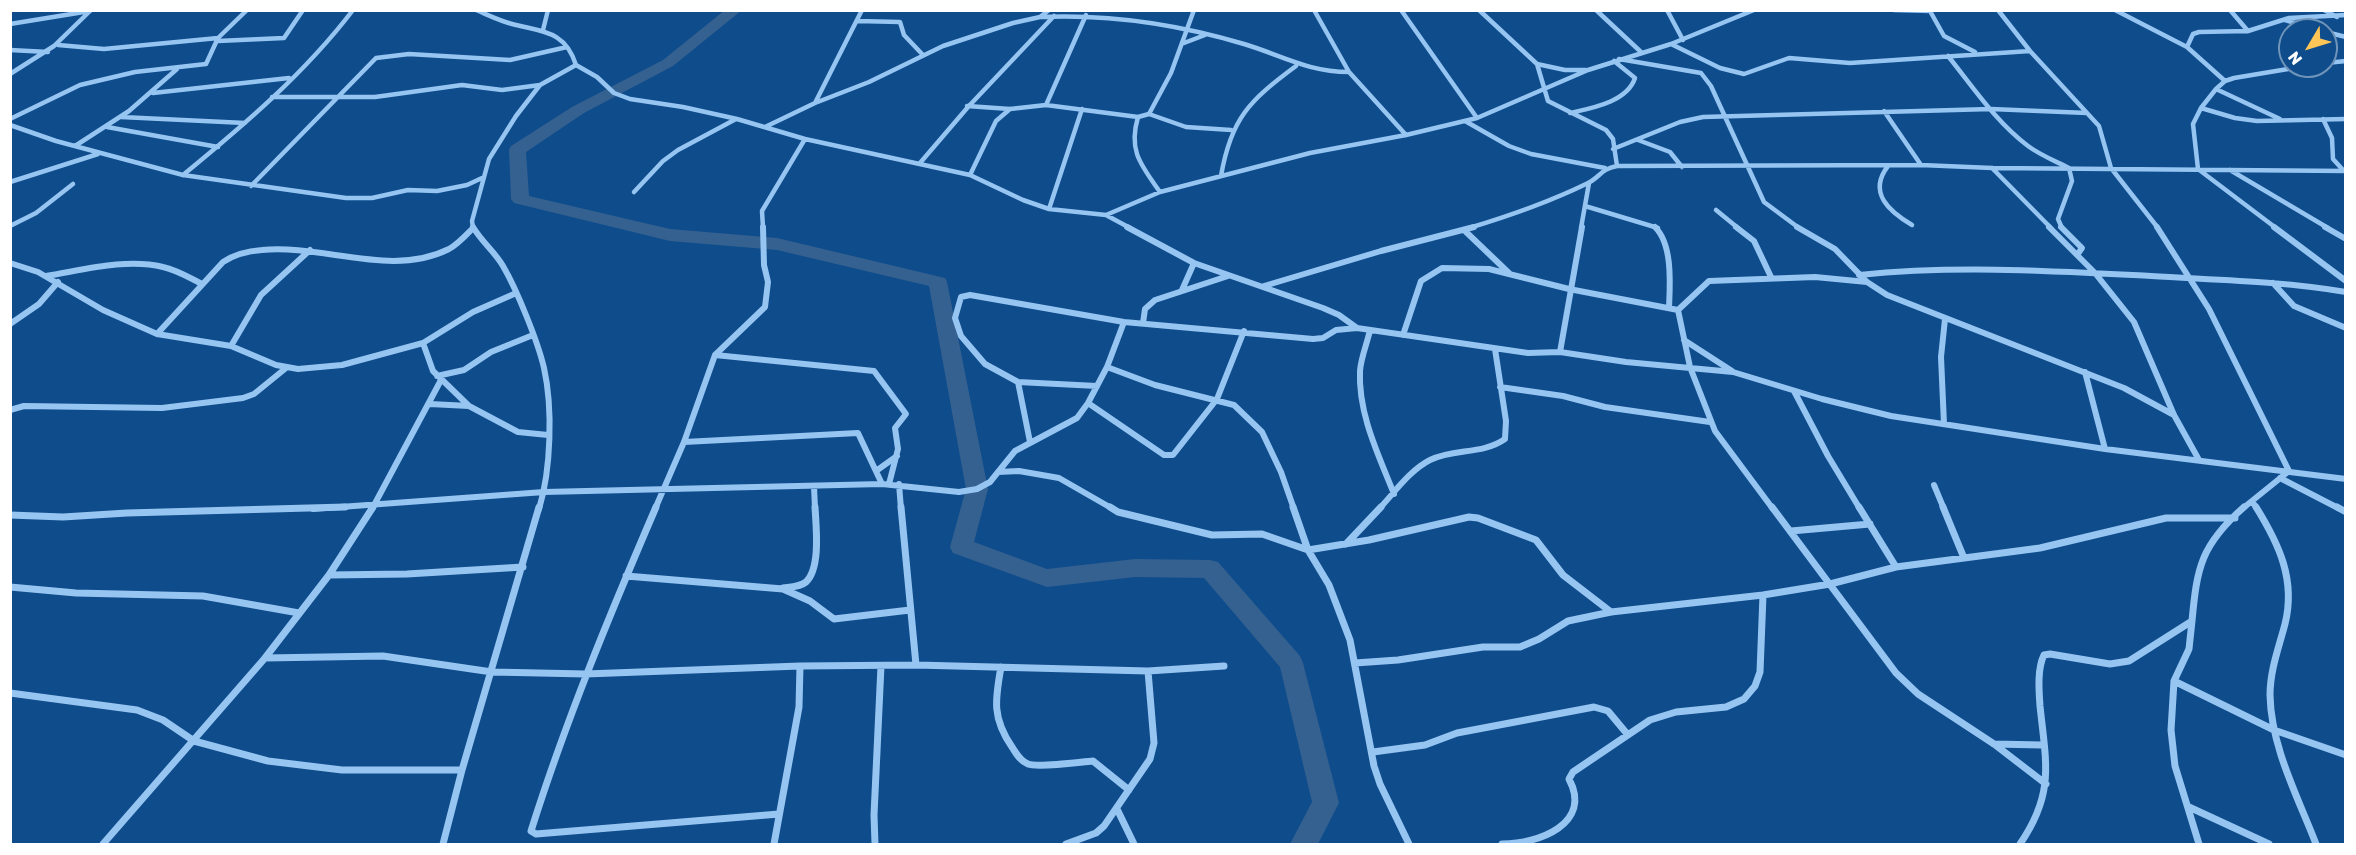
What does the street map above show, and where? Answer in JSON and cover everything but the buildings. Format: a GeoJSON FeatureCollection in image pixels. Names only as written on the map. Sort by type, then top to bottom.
{"type":"FeatureCollection","features":[{"type":"Feature","properties":{"kind":"street"},"geometry":{"type":"LineString","coordinates":[[10,119],[80,85],[135,72],[206,64],[218,39],[247,10]]}},
{"type":"Feature","properties":{"kind":"street"},"geometry":{"type":"LineString","coordinates":[[57,45],[104,49],[218,39],[284,38],[303,10]]}},
{"type":"Feature","properties":{"kind":"street"},"geometry":{"type":"LineString","coordinates":[[183,175],[246,123],[289,78],[327,44],[353,10]]}},
{"type":"Feature","properties":{"kind":"street"},"geometry":{"type":"LineString","coordinates":[[476,10],[510,24],[551,32],[573,54],[576,65],[597,77],[621,97],[737,119],[805,139],[970,176],[1049,209],[1107,215],[1194,263],[1339,315],[1357,328]]}},
{"type":"Feature","properties":{"kind":"street"},"geometry":{"type":"LineString","coordinates":[[543,30],[548,10]]}},
{"type":"Feature","properties":{"kind":"street"},"geometry":{"type":"LineString","coordinates":[[815,103],[862,10]]}},
{"type":"Feature","properties":{"kind":"street"},"geometry":{"type":"LineString","coordinates":[[1040,17],[1049,10]]}},
{"type":"Feature","properties":{"kind":"street"},"geometry":{"type":"LineString","coordinates":[[1149,114],[1184,43],[1194,10]]}},
{"type":"Feature","properties":{"kind":"street"},"geometry":{"type":"LineString","coordinates":[[1314,10],[1349,72],[1406,135]]}},
{"type":"Feature","properties":{"kind":"street"},"geometry":{"type":"LineString","coordinates":[[1401,10],[1477,118]]}},
{"type":"Feature","properties":{"kind":"street"},"geometry":{"type":"LineString","coordinates":[[1479,10],[1506,38],[1537,64],[1565,70],[1588,70]]}},
{"type":"Feature","properties":{"kind":"street"},"geometry":{"type":"LineString","coordinates":[[1596,10],[1641,51]]}},
{"type":"Feature","properties":{"kind":"street"},"geometry":{"type":"LineString","coordinates":[[1667,10],[1683,40]]}},
{"type":"Feature","properties":{"kind":"street"},"geometry":{"type":"LineString","coordinates":[[1107,215],[1161,192],[1221,176],[1310,153],[1406,135],[1477,118],[1588,70],[1641,51],[1683,40],[1754,10]]}},
{"type":"Feature","properties":{"kind":"street"},"geometry":{"type":"LineString","coordinates":[[1894,10],[1929,11],[1948,39],[1979,54]]}},
{"type":"Feature","properties":{"kind":"street"},"geometry":{"type":"LineString","coordinates":[[1998,10],[2030,51],[2099,126],[2111,168],[2167,239],[2191,278],[2245,379],[2289,471]]}},
{"type":"Feature","properties":{"kind":"street"},"geometry":{"type":"LineString","coordinates":[[2115,10],[2187,47],[2225,81]]}},
{"type":"Feature","properties":{"kind":"street"},"geometry":{"type":"LineString","coordinates":[[2230,10],[2248,31]]}},
{"type":"Feature","properties":{"kind":"street"},"geometry":{"type":"LineString","coordinates":[[2324,10],[2337,17]]}},
{"type":"Feature","properties":{"kind":"street"},"geometry":{"type":"LineString","coordinates":[[10,24],[91,11]]}},
{"type":"Feature","properties":{"kind":"street"},"geometry":{"type":"LineString","coordinates":[[10,74],[49,52],[91,11]]}},
{"type":"Feature","properties":{"kind":"street"},"geometry":{"type":"LineString","coordinates":[[1046,105],[1086,15]]}},
{"type":"Feature","properties":{"kind":"street"},"geometry":{"type":"LineString","coordinates":[[765,127],[815,103],[869,82],[923,55],[986,32],[1040,17],[1086,15],[1144,22],[1258,48],[1312,71],[1349,72]]}},
{"type":"Feature","properties":{"kind":"street"},"geometry":{"type":"LineString","coordinates":[[2310,18],[2346,15]]}},
{"type":"Feature","properties":{"kind":"street"},"geometry":{"type":"LineString","coordinates":[[920,164],[968,106],[1054,16]]}},
{"type":"Feature","properties":{"kind":"street"},"geometry":{"type":"LineString","coordinates":[[2187,47],[2193,34],[2199,32],[2248,31],[2278,20]]}},
{"type":"Feature","properties":{"kind":"street"},"geometry":{"type":"LineString","coordinates":[[857,21],[900,22],[904,35],[923,55]]}},
{"type":"Feature","properties":{"kind":"street"},"geometry":{"type":"LineString","coordinates":[[1184,43],[1205,35]]}},
{"type":"Feature","properties":{"kind":"street"},"geometry":{"type":"LineString","coordinates":[[1671,44],[1720,68],[1744,74],[1789,58],[1850,63],[2030,51]]}},
{"type":"Feature","properties":{"kind":"street"},"geometry":{"type":"LineString","coordinates":[[251,186],[373,60],[383,56],[410,54],[510,60],[567,47]]}},
{"type":"Feature","properties":{"kind":"street"},"geometry":{"type":"LineString","coordinates":[[10,50],[49,52]]}},
{"type":"Feature","properties":{"kind":"street"},"geometry":{"type":"LineString","coordinates":[[1947,56],[1991,109],[2030,147],[2069,168],[2072,181],[2058,219],[2059,224],[2082,248],[2077,255]]}},
{"type":"Feature","properties":{"kind":"street"},"geometry":{"type":"LineString","coordinates":[[1569,113],[1598,105],[1631,88],[1635,78],[1617,60]]}},
{"type":"Feature","properties":{"kind":"street"},"geometry":{"type":"LineString","coordinates":[[1617,60],[1701,73],[1712,86],[1723,116],[1764,202],[1771,210],[1823,240],[1848,260],[1867,282],[1887,295],[2136,392],[2174,415]]}},
{"type":"Feature","properties":{"kind":"street"},"geometry":{"type":"LineString","coordinates":[[1537,64],[1543,91],[1548,101],[1606,130],[1613,139],[1617,166]]}},
{"type":"Feature","properties":{"kind":"street"},"geometry":{"type":"LineString","coordinates":[[443,844],[462,770],[544,492],[548,435],[548,395],[544,367],[533,335],[498,257],[473,228],[472,221],[482,178],[489,159],[502,137],[540,86],[576,65]]}},
{"type":"Feature","properties":{"kind":"street"},"geometry":{"type":"LineString","coordinates":[[1221,176],[1231,130],[1260,92],[1296,66]]}},
{"type":"Feature","properties":{"kind":"street"},"geometry":{"type":"LineString","coordinates":[[75,146],[107,127],[153,93],[177,68]]}},
{"type":"Feature","properties":{"kind":"street"},"geometry":{"type":"LineString","coordinates":[[2278,70],[2225,81],[2216,89],[2201,108],[2193,124],[2198,169],[2346,281]]}},
{"type":"Feature","properties":{"kind":"street"},"geometry":{"type":"LineString","coordinates":[[153,93],[289,78]]}},
{"type":"Feature","properties":{"kind":"street"},"geometry":{"type":"LineString","coordinates":[[272,97],[394,95],[462,85],[502,90],[540,86]]}},
{"type":"Feature","properties":{"kind":"street"},"geometry":{"type":"LineString","coordinates":[[2216,89],[2255,109],[2284,120]]}},
{"type":"Feature","properties":{"kind":"street"},"geometry":{"type":"LineString","coordinates":[[968,106],[1010,109],[1046,105],[1138,117],[1149,114],[1186,127],[1231,130]]}},
{"type":"Feature","properties":{"kind":"street"},"geometry":{"type":"LineString","coordinates":[[2201,108],[2235,118],[2258,121],[2346,119]]}},
{"type":"Feature","properties":{"kind":"street"},"geometry":{"type":"LineString","coordinates":[[970,176],[996,121],[1010,109]]}},
{"type":"Feature","properties":{"kind":"street"},"geometry":{"type":"LineString","coordinates":[[1613,149],[1687,120],[1723,116],[1991,109],[2087,113]]}},
{"type":"Feature","properties":{"kind":"street"},"geometry":{"type":"LineString","coordinates":[[1049,209],[1082,110]]}},
{"type":"Feature","properties":{"kind":"street"},"geometry":{"type":"LineString","coordinates":[[1884,111],[1921,165]]}},
{"type":"Feature","properties":{"kind":"street"},"geometry":{"type":"LineString","coordinates":[[121,117],[246,123]]}},
{"type":"Feature","properties":{"kind":"street"},"geometry":{"type":"LineString","coordinates":[[1138,117],[1132,137],[1134,153],[1161,192]]}},
{"type":"Feature","properties":{"kind":"street"},"geometry":{"type":"LineString","coordinates":[[634,192],[663,161],[678,150],[737,119]]}},
{"type":"Feature","properties":{"kind":"street"},"geometry":{"type":"LineString","coordinates":[[2323,119],[2334,142],[2331,157],[2333,163],[2345,171]]}},
{"type":"Feature","properties":{"kind":"street"},"geometry":{"type":"LineString","coordinates":[[1465,121],[1509,146],[1531,154],[1605,168],[1617,166],[1921,165],[1992,168],[2345,171]]}},
{"type":"Feature","properties":{"kind":"street"},"geometry":{"type":"LineString","coordinates":[[10,125],[75,146],[183,175],[346,198],[372,198],[408,190],[437,191],[456,188],[482,178]]}},
{"type":"Feature","properties":{"kind":"street"},"geometry":{"type":"LineString","coordinates":[[107,127],[218,147]]}},
{"type":"Feature","properties":{"kind":"street"},"geometry":{"type":"LineString","coordinates":[[779,814],[536,834],[531,831],[553,762],[586,674],[684,442],[716,355],[726,342],[765,307],[768,282],[764,266],[762,211],[805,139]]}},
{"type":"Feature","properties":{"kind":"street"},"geometry":{"type":"LineString","coordinates":[[1637,140],[1670,152],[1682,167]]}},
{"type":"Feature","properties":{"kind":"street"},"geometry":{"type":"LineString","coordinates":[[10,182],[100,153]]}},
{"type":"Feature","properties":{"kind":"street"},"geometry":{"type":"LineString","coordinates":[[1889,166],[1882,172],[1881,177],[1883,198],[1887,208],[1912,225]]}},
{"type":"Feature","properties":{"kind":"street"},"geometry":{"type":"LineString","coordinates":[[1263,286],[1506,217],[1589,183],[1605,168]]}},
{"type":"Feature","properties":{"kind":"street"},"geometry":{"type":"LineString","coordinates":[[1992,168],[2095,273],[2134,322],[2174,415],[2199,460]]}},
{"type":"Feature","properties":{"kind":"street"},"geometry":{"type":"LineString","coordinates":[[2230,169],[2346,239]]}},
{"type":"Feature","properties":{"kind":"street"},"geometry":{"type":"LineString","coordinates":[[1560,352],[1589,183]]}},
{"type":"Feature","properties":{"kind":"street"},"geometry":{"type":"LineString","coordinates":[[10,226],[36,213],[73,184]]}},
{"type":"Feature","properties":{"kind":"street"},"geometry":{"type":"LineString","coordinates":[[1585,206],[1658,227],[1668,264],[1669,308]]}},
{"type":"Feature","properties":{"kind":"street"},"geometry":{"type":"LineString","coordinates":[[1716,210],[1754,241],[1771,278]]}},
{"type":"Feature","properties":{"kind":"street"},"geometry":{"type":"LineString","coordinates":[[157,334],[223,262],[233,255],[275,247],[359,258],[390,260],[421,258],[448,250],[473,228]]}},
{"type":"Feature","properties":{"kind":"street"},"geometry":{"type":"LineString","coordinates":[[1464,230],[1510,274]]}},
{"type":"Feature","properties":{"kind":"street"},"geometry":{"type":"LineString","coordinates":[[231,346],[261,295],[310,250]]}},
{"type":"Feature","properties":{"kind":"street"},"geometry":{"type":"LineString","coordinates":[[10,263],[46,276],[103,310],[157,334],[231,346],[286,368],[311,369],[342,365],[423,343],[473,312],[514,294]]}},
{"type":"Feature","properties":{"kind":"street"},"geometry":{"type":"LineString","coordinates":[[1182,290],[1194,263]]}},
{"type":"Feature","properties":{"kind":"street"},"geometry":{"type":"LineString","coordinates":[[46,276],[120,266],[153,265],[175,271],[202,284]]}},
{"type":"Feature","properties":{"kind":"street"},"geometry":{"type":"LineString","coordinates":[[1404,335],[1418,286],[1433,272],[1442,268],[1489,269],[1569,289],[1678,310]]}},
{"type":"Feature","properties":{"kind":"street"},"geometry":{"type":"LineString","coordinates":[[1859,275],[1924,268],[2095,273],[2273,283],[2346,292]]}},
{"type":"Feature","properties":{"kind":"street"},"geometry":{"type":"LineString","coordinates":[[1143,323],[1148,305],[1182,290],[1228,276]]}},
{"type":"Feature","properties":{"kind":"street"},"geometry":{"type":"LineString","coordinates":[[1678,310],[1709,281],[1815,277],[1867,282]]}},
{"type":"Feature","properties":{"kind":"street"},"geometry":{"type":"LineString","coordinates":[[10,324],[39,304],[58,282]]}},
{"type":"Feature","properties":{"kind":"street"},"geometry":{"type":"LineString","coordinates":[[2273,283],[2294,306],[2346,328]]}},
{"type":"Feature","properties":{"kind":"street"},"geometry":{"type":"LineString","coordinates":[[1097,386],[1018,382],[985,364],[961,336],[956,318],[961,297],[970,295],[1124,322],[1313,339],[1323,338],[1336,330],[1357,328],[1528,353],[1560,352],[1626,362],[1734,372],[1793,391],[1891,416],[2105,449],[2346,478]]}},
{"type":"Feature","properties":{"kind":"street"},"geometry":{"type":"LineString","coordinates":[[1678,310],[1690,367],[1710,422],[1905,684],[1994,744],[2046,784]]}},
{"type":"Feature","properties":{"kind":"street"},"geometry":{"type":"LineString","coordinates":[[1944,424],[1941,357],[1945,319]]}},
{"type":"Feature","properties":{"kind":"street"},"geometry":{"type":"LineString","coordinates":[[10,515],[63,517],[374,506],[544,492],[885,484],[958,492],[977,489],[990,482],[1015,451],[1077,418],[1088,403],[1107,367],[1124,322]]}},
{"type":"Feature","properties":{"kind":"street"},"geometry":{"type":"LineString","coordinates":[[1370,330],[1360,371],[1361,385],[1369,427],[1394,494]]}},
{"type":"Feature","properties":{"kind":"street"},"geometry":{"type":"LineString","coordinates":[[1088,403],[1169,456],[1179,452],[1218,399],[1244,331]]}},
{"type":"Feature","properties":{"kind":"street"},"geometry":{"type":"LineString","coordinates":[[439,378],[464,370],[491,352],[533,335]]}},
{"type":"Feature","properties":{"kind":"street"},"geometry":{"type":"LineString","coordinates":[[1684,340],[1734,372]]}},
{"type":"Feature","properties":{"kind":"street"},"geometry":{"type":"LineString","coordinates":[[423,343],[428,362],[439,378],[469,406],[518,432],[548,435]]}},
{"type":"Feature","properties":{"kind":"street"},"geometry":{"type":"LineString","coordinates":[[1345,545],[1430,458],[1489,449],[1505,439],[1507,434],[1495,349]]}},
{"type":"Feature","properties":{"kind":"street"},"geometry":{"type":"LineString","coordinates":[[716,355],[824,364],[874,371],[906,414],[896,428],[897,455],[885,484]]}},
{"type":"Feature","properties":{"kind":"street"},"geometry":{"type":"LineString","coordinates":[[1107,367],[1155,385],[1218,399],[1234,405],[1262,432],[1281,472],[1308,550],[1329,585],[1350,640],[1380,784],[1409,844]]}},
{"type":"Feature","properties":{"kind":"street"},"geometry":{"type":"LineString","coordinates":[[12,410],[24,406],[162,408],[243,398],[254,394],[286,368]]}},
{"type":"Feature","properties":{"kind":"street"},"geometry":{"type":"LineString","coordinates":[[2085,372],[2105,449]]}},
{"type":"Feature","properties":{"kind":"street"},"geometry":{"type":"LineString","coordinates":[[103,844],[265,658],[329,575],[374,506],[430,404],[439,378]]}},
{"type":"Feature","properties":{"kind":"street"},"geometry":{"type":"LineString","coordinates":[[1018,382],[1030,442]]}},
{"type":"Feature","properties":{"kind":"street"},"geometry":{"type":"LineString","coordinates":[[1500,387],[1563,396],[1605,407],[1710,422]]}},
{"type":"Feature","properties":{"kind":"street"},"geometry":{"type":"LineString","coordinates":[[1793,391],[1828,456],[1896,567]]}},
{"type":"Feature","properties":{"kind":"street"},"geometry":{"type":"LineString","coordinates":[[430,404],[469,406]]}},
{"type":"Feature","properties":{"kind":"street"},"geometry":{"type":"LineString","coordinates":[[684,442],[852,432],[861,436],[876,471],[885,484]]}},
{"type":"Feature","properties":{"kind":"street"},"geometry":{"type":"LineString","coordinates":[[876,471],[897,455]]}},
{"type":"Feature","properties":{"kind":"street"},"geometry":{"type":"LineString","coordinates":[[998,472],[1019,471],[1059,478],[1118,513],[1212,535],[1262,534],[1308,550],[1345,545],[1469,517],[1478,518],[1536,540],[1563,575],[1611,612]]}},
{"type":"Feature","properties":{"kind":"street"},"geometry":{"type":"LineString","coordinates":[[2199,844],[2175,766],[2172,739],[2174,681],[2189,649],[2200,562],[2212,542],[2235,518],[2289,471]]}},
{"type":"Feature","properties":{"kind":"street"},"geometry":{"type":"LineString","coordinates":[[2280,478],[2346,512]]}},
{"type":"Feature","properties":{"kind":"street"},"geometry":{"type":"LineString","coordinates":[[898,484],[916,665]]}},
{"type":"Feature","properties":{"kind":"street"},"geometry":{"type":"LineString","coordinates":[[1934,485],[1964,558]]}},
{"type":"Feature","properties":{"kind":"street"},"geometry":{"type":"LineString","coordinates":[[783,589],[805,584],[811,578],[816,564],[814,486]]}},
{"type":"Feature","properties":{"kind":"street"},"geometry":{"type":"LineString","coordinates":[[2252,501],[2275,537],[2282,554],[2289,588],[2286,622],[2273,667],[2270,695],[2274,730],[2316,844]]}},
{"type":"Feature","properties":{"kind":"street"},"geometry":{"type":"LineString","coordinates":[[1355,663],[1398,660],[1483,647],[1520,647],[1539,639],[1568,621],[1611,612],[1763,595],[1830,584],[1896,567],[2040,548],[2166,518],[2235,518]]}},
{"type":"Feature","properties":{"kind":"street"},"geometry":{"type":"LineString","coordinates":[[1791,531],[1870,524]]}},
{"type":"Feature","properties":{"kind":"street"},"geometry":{"type":"LineString","coordinates":[[329,575],[523,567]]}},
{"type":"Feature","properties":{"kind":"street"},"geometry":{"type":"LineString","coordinates":[[626,576],[783,589],[818,606],[827,617],[834,619],[910,610]]}},
{"type":"Feature","properties":{"kind":"street"},"geometry":{"type":"LineString","coordinates":[[10,587],[76,593],[203,597],[299,614]]}},
{"type":"Feature","properties":{"kind":"street"},"geometry":{"type":"LineString","coordinates":[[1502,844],[1523,844],[1550,834],[1567,818],[1575,804],[1576,794],[1569,779],[1573,772],[1650,720],[1676,712],[1726,707],[1744,699],[1755,686],[1760,672],[1763,595]]}},
{"type":"Feature","properties":{"kind":"street"},"geometry":{"type":"LineString","coordinates":[[2020,844],[2036,822],[2046,784],[2038,690],[2044,655],[2050,654],[2110,664],[2129,661],[2192,621]]}},
{"type":"Feature","properties":{"kind":"street"},"geometry":{"type":"LineString","coordinates":[[265,658],[383,656],[492,672],[586,674],[800,666],[916,665],[1148,671],[1224,666]]}},
{"type":"Feature","properties":{"kind":"street"},"geometry":{"type":"LineString","coordinates":[[774,844],[799,707],[800,666]]}},
{"type":"Feature","properties":{"kind":"street"},"geometry":{"type":"LineString","coordinates":[[875,844],[874,814],[880,666]]}},
{"type":"Feature","properties":{"kind":"street"},"geometry":{"type":"LineString","coordinates":[[1001,667],[994,709],[995,720],[1022,761],[1030,765],[1093,761],[1130,790]]}},
{"type":"Feature","properties":{"kind":"street"},"geometry":{"type":"LineString","coordinates":[[1066,844],[1096,833],[1117,809],[1150,759],[1154,743],[1148,671]]}},
{"type":"Feature","properties":{"kind":"street"},"geometry":{"type":"LineString","coordinates":[[2174,681],[2274,730],[2346,755]]}},
{"type":"Feature","properties":{"kind":"street"},"geometry":{"type":"LineString","coordinates":[[10,693],[137,710],[164,720],[194,741],[268,761],[342,770],[462,770]]}},
{"type":"Feature","properties":{"kind":"street"},"geometry":{"type":"LineString","coordinates":[[1373,752],[1425,745],[1457,733],[1594,707],[1608,711],[1629,735]]}},
{"type":"Feature","properties":{"kind":"street"},"geometry":{"type":"LineString","coordinates":[[1994,744],[2042,745]]}},
{"type":"Feature","properties":{"kind":"street"},"geometry":{"type":"LineString","coordinates":[[2189,807],[2269,844]]}},
{"type":"Feature","properties":{"kind":"street"},"geometry":{"type":"LineString","coordinates":[[1117,809],[1134,844]]}},
{"type":"Feature","properties":{"kind":"waterway"},"geometry":{"type":"LineString","coordinates":[[735,10],[668,63],[578,110],[517,150],[520,199],[670,235],[777,244],[938,282],[977,489],[961,547],[1047,578],[1135,568],[1210,569],[1291,663],[1326,803],[1304,844]]}}]}
